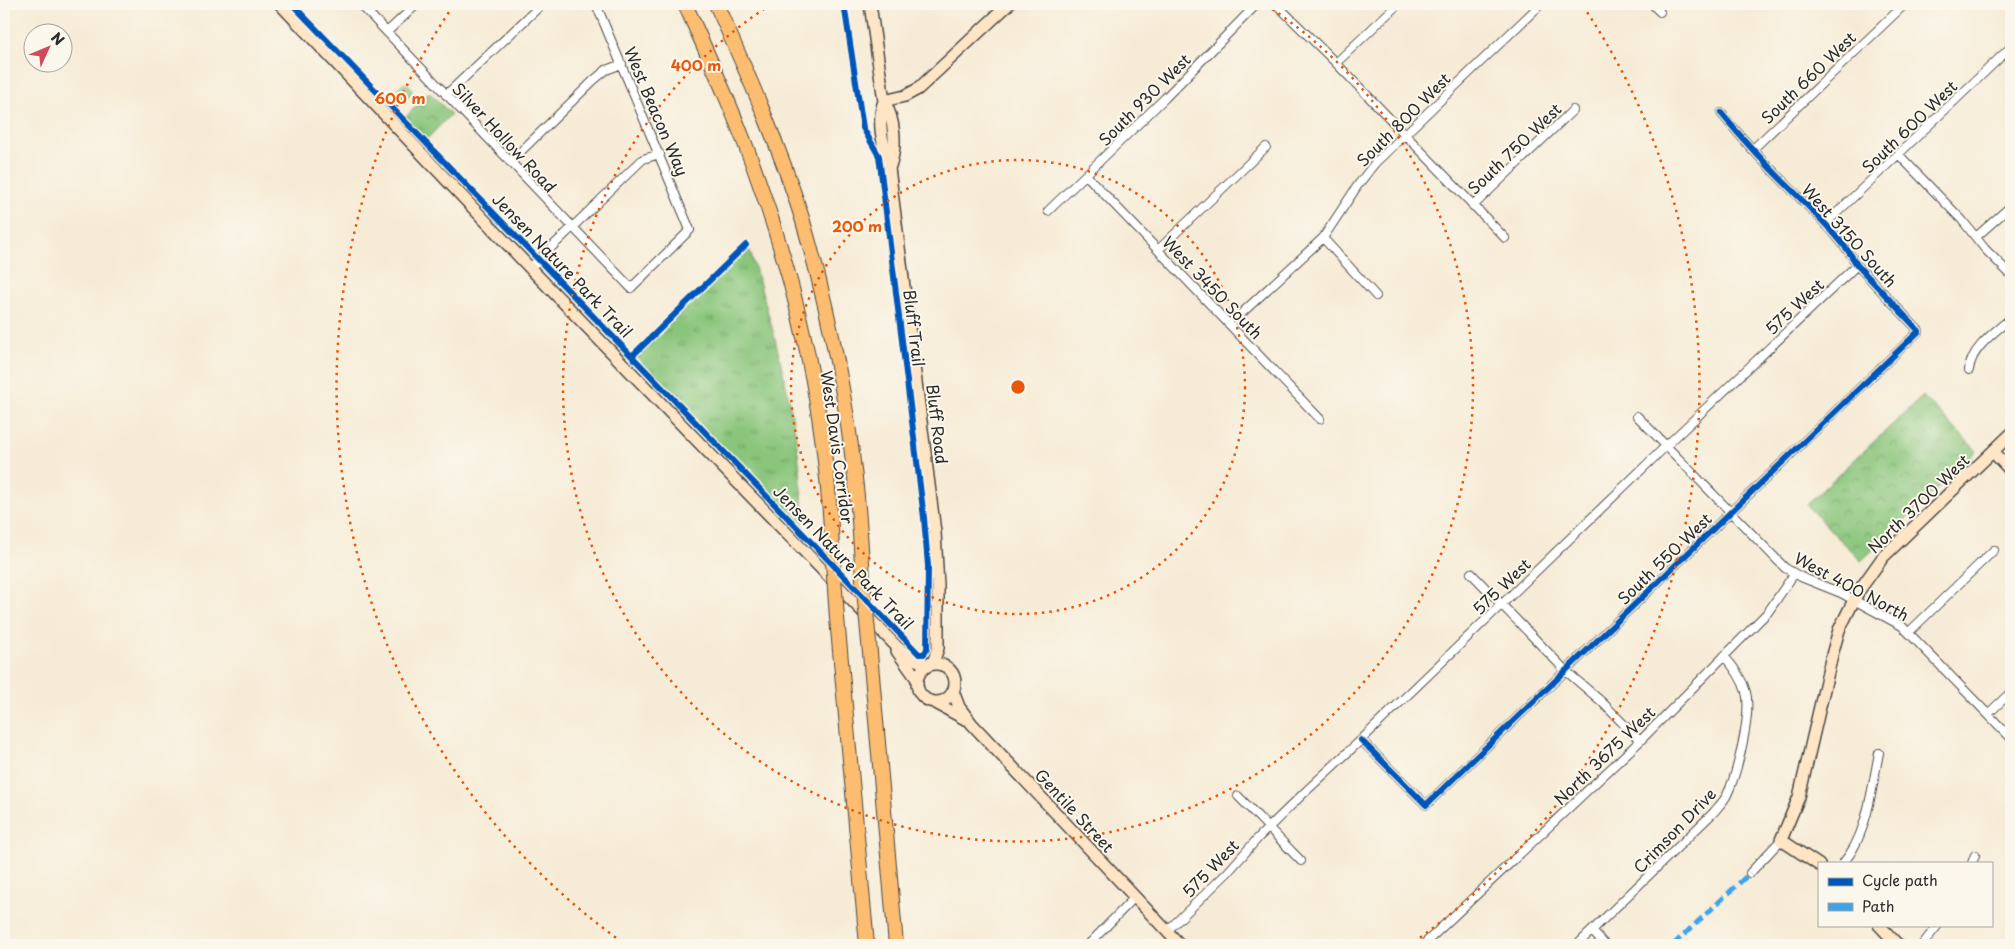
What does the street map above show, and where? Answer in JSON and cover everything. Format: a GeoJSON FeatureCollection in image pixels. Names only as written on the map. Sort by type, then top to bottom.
{"type":"FeatureCollection","features":[{"type":"Feature","properties":{"kind":"highway","name":"West Davis Corridor"},"geometry":{"type":"LineString","coordinates":[[685,4],[746,147],[772,221],[793,293],[808,355],[829,496],[837,618],[867,945]]}},
{"type":"Feature","properties":{"kind":"highway","name":"West Davis Corridor"},"geometry":{"type":"LineString","coordinates":[[716,4],[777,148],[799,210],[831,334],[845,408],[855,480],[896,945]]}},
{"type":"Feature","properties":{"kind":"main road","name":"Bluff Road"},"geometry":{"type":"LineString","coordinates":[[870,4],[884,101],[890,115],[894,139],[893,155],[889,168],[934,516],[938,566],[938,650],[929,665]]}},
{"type":"Feature","properties":{"kind":"main road"},"geometry":{"type":"LineString","coordinates":[[884,101],[905,96],[918,89],[1009,4]]}},
{"type":"Feature","properties":{"kind":"main road"},"geometry":{"type":"LineString","coordinates":[[284,5],[530,268],[891,640],[909,657],[929,665],[942,665],[950,670],[955,682],[953,691],[947,698],[934,702]]}},
{"type":"Feature","properties":{"kind":"main road","name":"North 3700 West"},"geometry":{"type":"LineString","coordinates":[[1781,840],[1799,797],[1832,655],[1839,630],[1853,600],[1883,557],[2011,434]]}},
{"type":"Feature","properties":{"kind":"main road"},"geometry":{"type":"LineString","coordinates":[[1993,452],[2011,471]]}},
{"type":"Feature","properties":{"kind":"main road","name":"Bluff Road"},"geometry":{"type":"LineString","coordinates":[[938,626],[942,650],[950,670]]}},
{"type":"Feature","properties":{"kind":"main road"},"geometry":{"type":"LineString","coordinates":[[891,640],[899,656],[917,679]]}},
{"type":"Feature","properties":{"kind":"main road"},"geometry":{"type":"LineString","coordinates":[[929,665],[921,671],[917,679],[917,688],[922,696],[959,714],[972,724]]}},
{"type":"Feature","properties":{"kind":"main road","name":"Gentile Street"},"geometry":{"type":"LineString","coordinates":[[953,691],[960,707],[972,724],[1180,945]]}},
{"type":"Feature","properties":{"kind":"main road"},"geometry":{"type":"LineString","coordinates":[[1781,840],[1818,864]]}},
{"type":"Feature","properties":{"kind":"main road"},"geometry":{"type":"LineString","coordinates":[[1880,926],[1898,945]]}},
{"type":"Feature","properties":{"kind":"street","name":"Silver Hollow Road"},"geometry":{"type":"LineString","coordinates":[[360,4],[630,288]]}},
{"type":"Feature","properties":{"kind":"street"},"geometry":{"type":"LineString","coordinates":[[388,32],[417,4]]}},
{"type":"Feature","properties":{"kind":"street"},"geometry":{"type":"LineString","coordinates":[[446,95],[542,4]]}},
{"type":"Feature","properties":{"kind":"street","name":"West Beacon Way"},"geometry":{"type":"LineString","coordinates":[[596,4],[690,230],[630,288]]}},
{"type":"Feature","properties":{"kind":"street","name":"South 930 West"},"geometry":{"type":"LineString","coordinates":[[1048,211],[1165,98],[1256,4]]}},
{"type":"Feature","properties":{"kind":"street"},"geometry":{"type":"LineString","coordinates":[[1276,4],[1336,63],[1505,238]]}},
{"type":"Feature","properties":{"kind":"street"},"geometry":{"type":"LineString","coordinates":[[1336,63],[1398,4]]}},
{"type":"Feature","properties":{"kind":"street","name":"South 800 West"},"geometry":{"type":"LineString","coordinates":[[1230,324],[1323,238],[1375,162],[1541,4]]}},
{"type":"Feature","properties":{"kind":"street"},"geometry":{"type":"LineString","coordinates":[[1652,4],[1660,12]]}},
{"type":"Feature","properties":{"kind":"street","name":"South 660 West"},"geometry":{"type":"LineString","coordinates":[[1752,150],[1904,4]]}},
{"type":"Feature","properties":{"kind":"street","name":"South 600 West"},"geometry":{"type":"LineString","coordinates":[[1825,224],[2011,47]]}},
{"type":"Feature","properties":{"kind":"street"},"geometry":{"type":"LineString","coordinates":[[510,162],[594,80],[606,70],[622,64]]}},
{"type":"Feature","properties":{"kind":"street","name":"South 750 West"},"geometry":{"type":"LineString","coordinates":[[1473,206],[1573,110]]}},
{"type":"Feature","properties":{"kind":"street","name":"West 3150 South"},"geometry":{"type":"LineString","coordinates":[[1720,113],[1752,150],[1825,224],[1850,252],[1858,265],[1919,330]]}},
{"type":"Feature","properties":{"kind":"street"},"geometry":{"type":"LineString","coordinates":[[1159,249],[1266,147]]}},
{"type":"Feature","properties":{"kind":"street"},"geometry":{"type":"LineString","coordinates":[[530,268],[644,159],[660,154]]}},
{"type":"Feature","properties":{"kind":"street"},"geometry":{"type":"LineString","coordinates":[[1899,155],[1962,220],[2011,275]]}},
{"type":"Feature","properties":{"kind":"street","name":"West 3450 South"},"geometry":{"type":"LineString","coordinates":[[1086,175],[1320,418]]}},
{"type":"Feature","properties":{"kind":"street"},"geometry":{"type":"LineString","coordinates":[[1976,237],[2011,206]]}},
{"type":"Feature","properties":{"kind":"street"},"geometry":{"type":"LineString","coordinates":[[1323,238],[1376,296]]}},
{"type":"Feature","properties":{"kind":"street","name":"575 West"},"geometry":{"type":"LineString","coordinates":[[1167,931],[1228,873],[1268,827],[1858,265]]}},
{"type":"Feature","properties":{"kind":"street"},"geometry":{"type":"LineString","coordinates":[[1969,370],[1970,360],[1979,347],[2011,318]]}},
{"type":"Feature","properties":{"kind":"street","name":"South 550 West"},"geometry":{"type":"LineString","coordinates":[[1361,740],[1426,805],[1919,330]]}},
{"type":"Feature","properties":{"kind":"street","name":"West 400 North"},"geometry":{"type":"LineString","coordinates":[[1637,416],[1785,568],[1794,574],[1825,586],[1853,600],[1909,632],[2011,738]]}},
{"type":"Feature","properties":{"kind":"street"},"geometry":{"type":"LineString","coordinates":[[1909,632],[1994,550]]}},
{"type":"Feature","properties":{"kind":"street"},"geometry":{"type":"LineString","coordinates":[[1472,573],[1566,672],[1602,702],[1640,741]]}},
{"type":"Feature","properties":{"kind":"street","name":"North 3675 West"},"geometry":{"type":"LineString","coordinates":[[1423,945],[1640,741],[1768,612],[1794,574]]}},
{"type":"Feature","properties":{"kind":"street","name":"Crimson Drive"},"geometry":{"type":"LineString","coordinates":[[1577,945],[1713,813],[1726,797],[1733,780],[1748,710],[1746,692],[1739,675],[1724,656]]}},
{"type":"Feature","properties":{"kind":"street"},"geometry":{"type":"LineString","coordinates":[[1988,714],[2011,692]]}},
{"type":"Feature","properties":{"kind":"street"},"geometry":{"type":"LineString","coordinates":[[1844,862],[1850,856],[1862,829],[1879,753]]}},
{"type":"Feature","properties":{"kind":"street"},"geometry":{"type":"LineString","coordinates":[[1238,796],[1301,861]]}},
{"type":"Feature","properties":{"kind":"street"},"geometry":{"type":"LineString","coordinates":[[1750,873],[1781,840]]}},
{"type":"Feature","properties":{"kind":"street"},"geometry":{"type":"LineString","coordinates":[[1088,945],[1135,897]]}},
{"type":"Feature","properties":{"kind":"street"},"geometry":{"type":"LineString","coordinates":[[1922,945],[1937,926]]}},
{"type":"Feature","properties":{"kind":"street"},"geometry":{"type":"LineString","coordinates":[[1592,932],[1605,945]]}},
{"type":"Feature","properties":{"kind":"green space"},"geometry":{"type":"Polygon","coordinates":[[[402,84],[408,84],[412,91],[408,98],[402,98],[398,94],[398,88],[402,84]]]}},
{"type":"Feature","properties":{"kind":"green space"},"geometry":{"type":"Polygon","coordinates":[[[429,92],[451,114],[426,140],[405,118],[429,92]]]}},
{"type":"Feature","properties":{"kind":"green space"},"geometry":{"type":"Polygon","coordinates":[[[749,248],[778,352],[793,423],[799,459],[803,530],[635,356],[749,248]]]}},
{"type":"Feature","properties":{"kind":"green space"},"geometry":{"type":"Polygon","coordinates":[[[1923,396],[1977,451],[1861,561],[1806,505],[1923,396]]]}},
{"type":"Feature","properties":{"kind":"marked path"},"geometry":{"type":"LineString","coordinates":[[1673,945],[1750,873]]}},
{"type":"Feature","properties":{"kind":"cycle path","name":"Jensen Nature Park Trail"},"geometry":{"type":"LineString","coordinates":[[292,4],[919,654]]}},
{"type":"Feature","properties":{"kind":"cycle path","name":"Bluff Trail"},"geometry":{"type":"LineString","coordinates":[[844,4],[863,128],[879,156],[924,518],[928,566],[927,649],[924,654],[919,654]]}},
{"type":"Feature","properties":{"kind":"cycle path"},"geometry":{"type":"LineString","coordinates":[[1361,740],[1426,805],[1919,331],[1857,265],[1829,228],[1748,145],[1721,113]]}},
{"type":"Feature","properties":{"kind":"cycle path"},"geometry":{"type":"LineString","coordinates":[[632,356],[746,245]]}}]}
